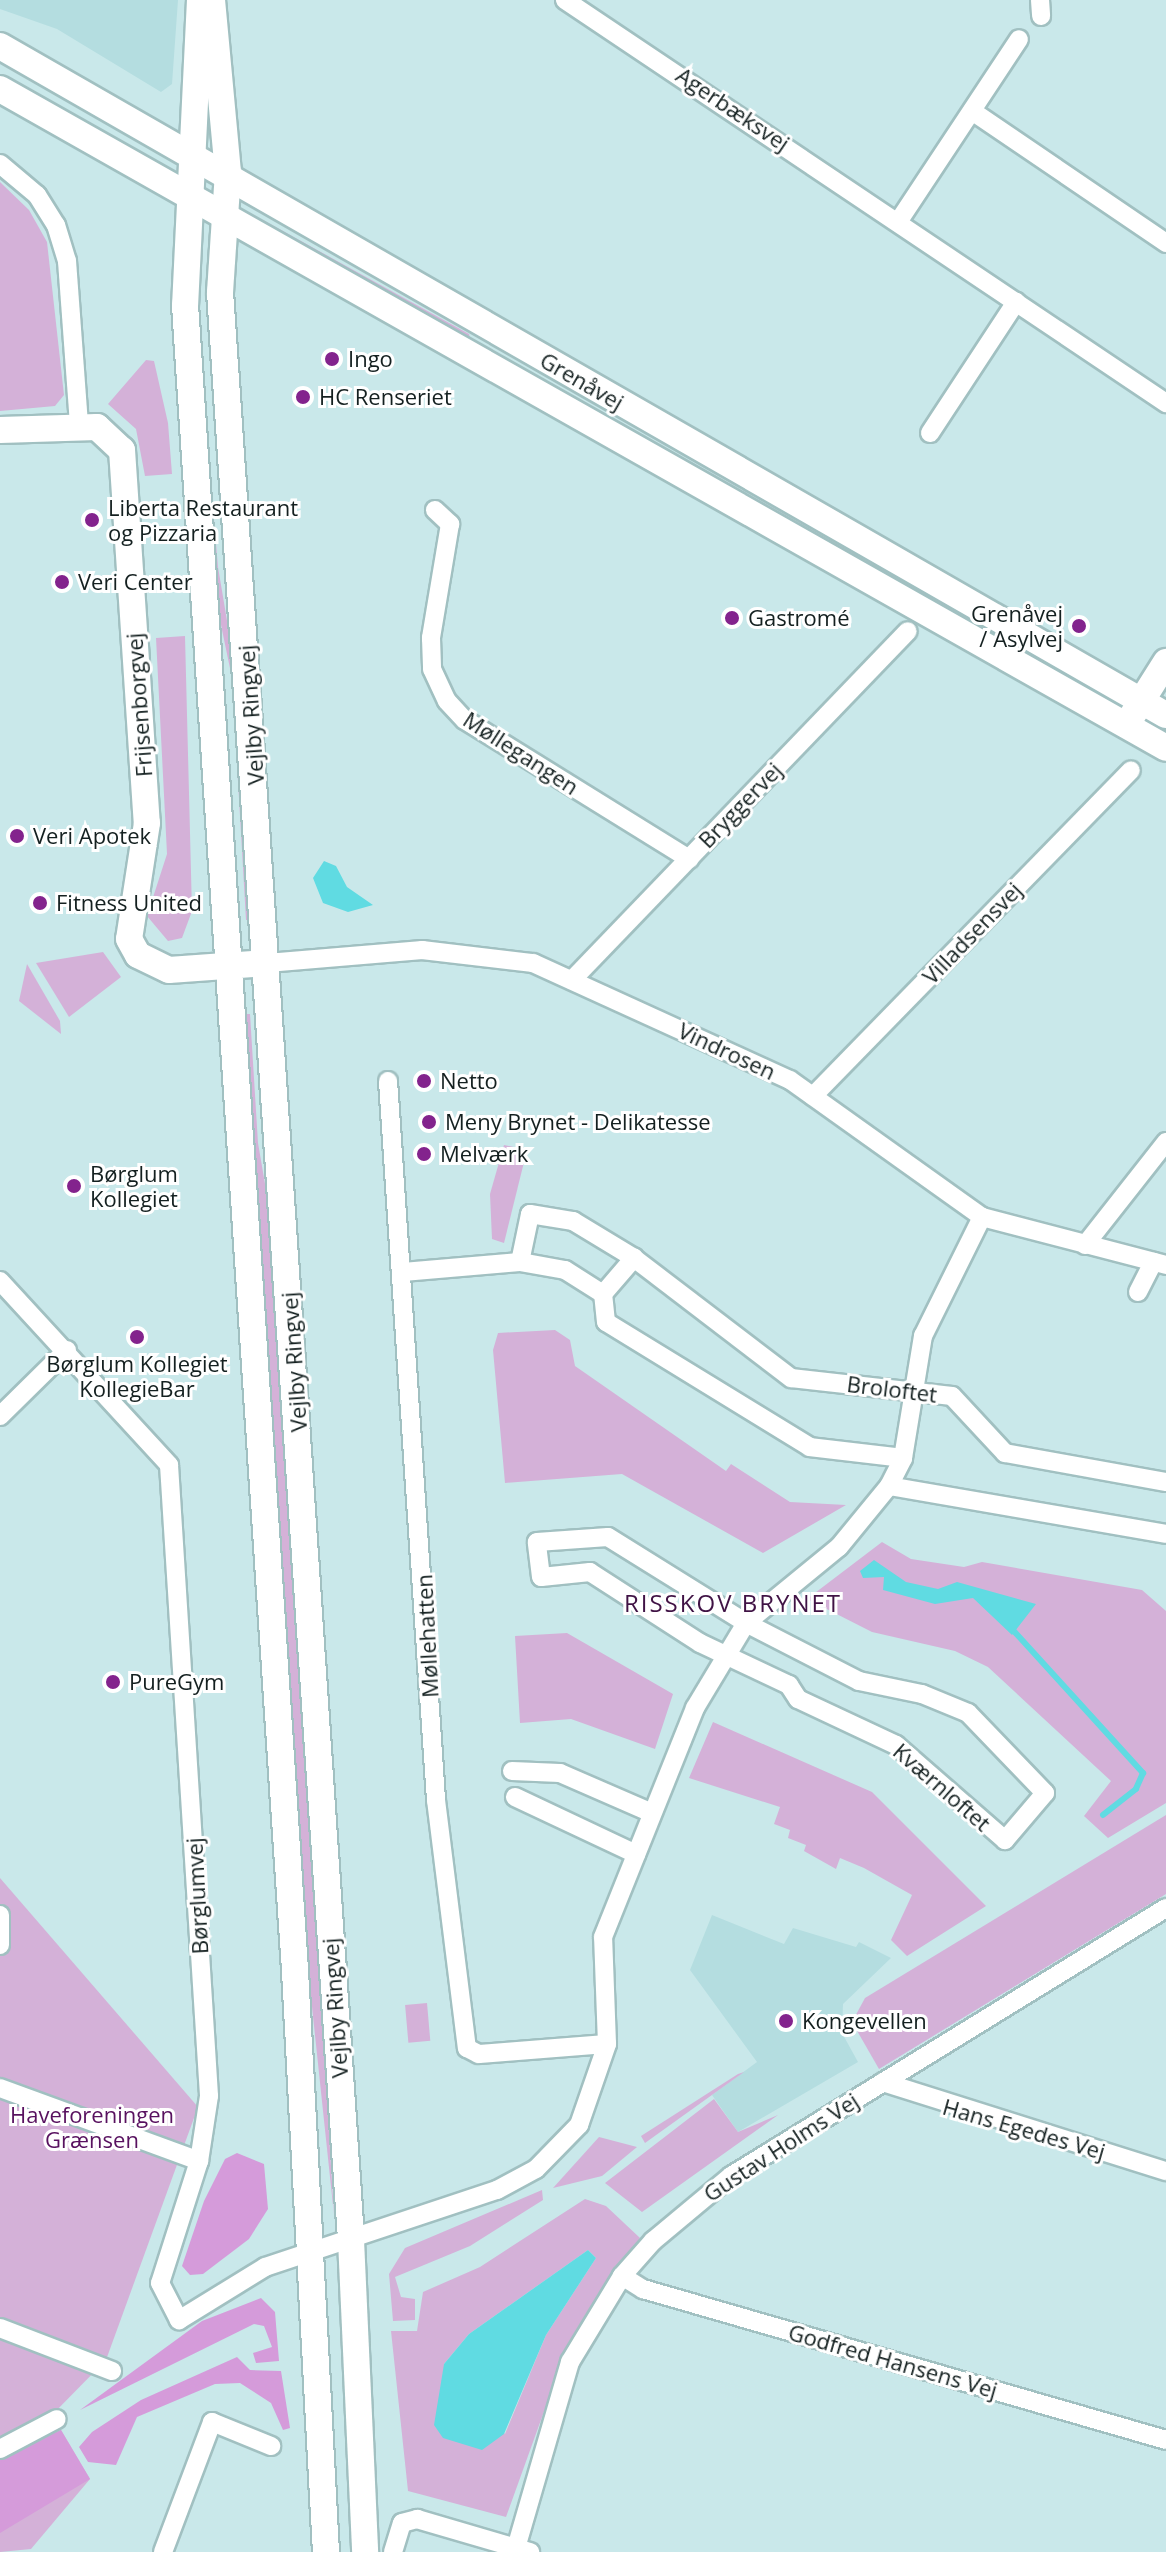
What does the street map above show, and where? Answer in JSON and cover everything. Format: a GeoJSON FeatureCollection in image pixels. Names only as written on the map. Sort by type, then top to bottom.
{"type":"FeatureCollection","features":[{"type":"Feature","properties":{"kind":"main road","name":"Vejlby Ringvej"},"geometry":{"type":"LineString","coordinates":[[200,0],[187,195],[185,305],[312,2253],[326,2552]]}},
{"type":"Feature","properties":{"kind":"main road","name":"Vejlby Ringvej"},"geometry":{"type":"LineString","coordinates":[[212,0],[228,172],[220,292],[351,2240],[365,2552]]}},
{"type":"Feature","properties":{"kind":"main road","name":"Grenåvej"},"geometry":{"type":"LineString","coordinates":[[0,46],[228,172],[1166,715]]}},
{"type":"Feature","properties":{"kind":"main road","name":"Grenåvej"},"geometry":{"type":"LineString","coordinates":[[0,89],[1166,748]]}},
{"type":"Feature","properties":{"kind":"main road","name":"Frijsenborgvej"},"geometry":{"type":"LineString","coordinates":[[0,430],[79,425],[108,432],[122,450],[147,823],[129,939],[154,966],[267,963]]}},
{"type":"Feature","properties":{"kind":"main road"},"geometry":{"type":"LineString","coordinates":[[1126,726],[1166,662]]}},
{"type":"Feature","properties":{"kind":"street","name":"Agerbæksvej"},"geometry":{"type":"LineString","coordinates":[[565,0],[1166,403]]}},
{"type":"Feature","properties":{"kind":"street"},"geometry":{"type":"LineString","coordinates":[[898,222],[1019,39]]}},
{"type":"Feature","properties":{"kind":"street"},"geometry":{"type":"LineString","coordinates":[[972,111],[1166,243]]}},
{"type":"Feature","properties":{"kind":"street"},"geometry":{"type":"LineString","coordinates":[[0,164],[37,195],[63,249],[79,425]]}},
{"type":"Feature","properties":{"kind":"street"},"geometry":{"type":"LineString","coordinates":[[930,433],[1016,302]]}},
{"type":"Feature","properties":{"kind":"street","name":"Møllegangen"},"geometry":{"type":"LineString","coordinates":[[435,510],[450,524],[431,638],[432,669],[447,701],[475,727],[689,859]]}},
{"type":"Feature","properties":{"kind":"street","name":"Bryggervej"},"geometry":{"type":"LineString","coordinates":[[572,980],[908,631]]}},
{"type":"Feature","properties":{"kind":"street","name":"Villadsensvej"},"geometry":{"type":"LineString","coordinates":[[813,1096],[1131,770]]}},
{"type":"Feature","properties":{"kind":"street","name":"Vindrosen"},"geometry":{"type":"LineString","coordinates":[[267,963],[464,950],[533,963],[813,1096],[982,1217],[1160,1264],[1138,1292]]}},
{"type":"Feature","properties":{"kind":"street","name":"Møllehatten"},"geometry":{"type":"LineString","coordinates":[[388,1081],[436,1800],[467,2048],[479,2054],[607,2044]]}},
{"type":"Feature","properties":{"kind":"street"},"geometry":{"type":"LineString","coordinates":[[1085,1245],[1166,1142]]}},
{"type":"Feature","properties":{"kind":"street","name":"Broloftet"},"geometry":{"type":"LineString","coordinates":[[520,1262],[530,1214],[573,1221],[634,1258],[791,1378],[952,1396],[1005,1453],[1166,1482]]}},
{"type":"Feature","properties":{"kind":"street"},"geometry":{"type":"LineString","coordinates":[[312,2253],[453,2207],[536,2169],[579,2125],[607,2044],[603,1937],[652,1813],[726,1653],[746,1623],[839,1547],[889,1486],[903,1458],[923,1336],[982,1217]]}},
{"type":"Feature","properties":{"kind":"street"},"geometry":{"type":"LineString","coordinates":[[634,1258],[603,1294],[606,1322],[744,1412],[810,1447],[903,1458]]}},
{"type":"Feature","properties":{"kind":"street"},"geometry":{"type":"LineString","coordinates":[[403,1272],[520,1262],[565,1270],[603,1294]]}},
{"type":"Feature","properties":{"kind":"street","name":"Børglumvej"},"geometry":{"type":"LineString","coordinates":[[0,1281],[67,1350],[169,1465],[208,2053],[199,2161],[160,2283],[179,2320],[265,2267],[312,2253]]}},
{"type":"Feature","properties":{"kind":"street"},"geometry":{"type":"LineString","coordinates":[[0,1416],[67,1350]]}},
{"type":"Feature","properties":{"kind":"street"},"geometry":{"type":"LineString","coordinates":[[889,1486],[1166,1534]]}},
{"type":"Feature","properties":{"kind":"street"},"geometry":{"type":"LineString","coordinates":[[726,1653],[590,1572],[541,1577],[537,1542],[608,1537],[746,1623]]}},
{"type":"Feature","properties":{"kind":"street","name":"Kværnloftet"},"geometry":{"type":"LineString","coordinates":[[726,1653],[789,1685],[798,1699],[896,1745],[1005,1840],[1045,1793],[968,1713],[922,1694],[859,1681],[746,1623]]}},
{"type":"Feature","properties":{"kind":"street"},"geometry":{"type":"LineString","coordinates":[[512,1771],[560,1773],[652,1813]]}},
{"type":"Feature","properties":{"kind":"street"},"geometry":{"type":"LineString","coordinates":[[515,1797],[636,1854]]}},
{"type":"Feature","properties":{"kind":"street","name":"Gustav Holms Vej"},"geometry":{"type":"LineString","coordinates":[[523,2550],[570,2362],[622,2276],[731,2176],[1166,1908]]}},
{"type":"Feature","properties":{"kind":"street"},"geometry":{"type":"LineString","coordinates":[[0,1915],[0,1945]]}},
{"type":"Feature","properties":{"kind":"street","name":"Hans Egedes Vej"},"geometry":{"type":"LineString","coordinates":[[883,2082],[1166,2171]]}},
{"type":"Feature","properties":{"kind":"street"},"geometry":{"type":"LineString","coordinates":[[0,2088],[199,2161]]}},
{"type":"Feature","properties":{"kind":"street","name":"Godfred Hansens Vej"},"geometry":{"type":"LineString","coordinates":[[622,2276],[643,2289],[1166,2440]]}},
{"type":"Feature","properties":{"kind":"street"},"geometry":{"type":"LineString","coordinates":[[0,2328],[112,2371]]}},
{"type":"Feature","properties":{"kind":"street"},"geometry":{"type":"LineString","coordinates":[[0,2449],[57,2419]]}},
{"type":"Feature","properties":{"kind":"street"},"geometry":{"type":"LineString","coordinates":[[163,2552],[212,2422],[271,2446]]}},
{"type":"Feature","properties":{"kind":"street"},"geometry":{"type":"LineString","coordinates":[[393,2552],[402,2523],[417,2519],[523,2550]]}},
{"type":"Feature","properties":{"kind":"shaded area"},"geometry":{"type":"Polygon","coordinates":[[[0,0],[178,0],[172,84],[161,92],[57,29],[0,9],[0,0]]]}},
{"type":"Feature","properties":{"kind":"shaded area","name":"Kongevellen"},"geometry":{"type":"Polygon","coordinates":[[[712,1915],[784,1944],[793,1928],[856,1947],[859,1942],[891,1958],[843,2004],[842,2033],[858,2062],[738,2132],[712,2095],[757,2062],[690,1970],[712,1915]]]}},
{"type":"Feature","properties":{"kind":"shaded area"},"geometry":{"type":"Polygon","coordinates":[[[237,2153],[264,2164],[268,2209],[249,2239],[203,2274],[190,2275],[182,2266],[204,2201],[225,2159],[237,2153]]]}},
{"type":"Feature","properties":{"kind":"shaded area"},"geometry":{"type":"Polygon","coordinates":[[[261,2298],[275,2312],[279,2361],[256,2363],[253,2353],[272,2347],[264,2326],[254,2324],[80,2410],[202,2321],[261,2298]]]}},
{"type":"Feature","properties":{"kind":"shaded area"},"geometry":{"type":"Polygon","coordinates":[[[237,2357],[250,2370],[281,2371],[290,2428],[283,2430],[271,2403],[240,2383],[215,2384],[137,2417],[116,2465],[88,2462],[79,2447],[92,2432],[141,2400],[237,2357]]]}},
{"type":"Feature","properties":{"kind":"shaded area"},"geometry":{"type":"Polygon","coordinates":[[[61,2430],[90,2479],[0,2533],[0,2458],[61,2430]]]}},
{"type":"Feature","properties":{"kind":"green space"},"geometry":{"type":"Polygon","coordinates":[[[0,182],[29,210],[47,242],[64,395],[55,406],[0,411],[0,182]]]}},
{"type":"Feature","properties":{"kind":"green space"},"geometry":{"type":"Polygon","coordinates":[[[263,220],[469,334],[470,338],[263,225],[263,220]]]}},
{"type":"Feature","properties":{"kind":"green space"},"geometry":{"type":"Polygon","coordinates":[[[193,269],[218,567],[238,686],[252,920],[246,920],[232,678],[215,596],[193,269]]]}},
{"type":"Feature","properties":{"kind":"green space"},"geometry":{"type":"Polygon","coordinates":[[[146,360],[154,361],[168,423],[172,474],[145,476],[136,429],[108,404],[146,360]]]}},
{"type":"Feature","properties":{"kind":"green space"},"geometry":{"type":"Polygon","coordinates":[[[185,636],[192,911],[182,938],[168,941],[147,916],[167,854],[156,638],[185,636]]]}},
{"type":"Feature","properties":{"kind":"green space"},"geometry":{"type":"Polygon","coordinates":[[[103,952],[121,977],[69,1017],[36,963],[103,952]]]}},
{"type":"Feature","properties":{"kind":"green space"},"geometry":{"type":"Polygon","coordinates":[[[27,964],[60,1021],[61,1034],[19,1001],[27,964]]]}},
{"type":"Feature","properties":{"kind":"green space"},"geometry":{"type":"Polygon","coordinates":[[[242,1014],[250,1014],[258,1143],[275,1242],[334,2215],[304,1931],[242,1014]]]}},
{"type":"Feature","properties":{"kind":"green space"},"geometry":{"type":"Polygon","coordinates":[[[504,1145],[527,1150],[504,1243],[492,1239],[490,1194],[504,1145]]]}},
{"type":"Feature","properties":{"kind":"green space"},"geometry":{"type":"Polygon","coordinates":[[[555,1330],[570,1340],[575,1366],[726,1471],[731,1464],[790,1502],[846,1505],[763,1553],[622,1474],[505,1483],[493,1350],[498,1333],[555,1330]]]}},
{"type":"Feature","properties":{"kind":"green space"},"geometry":{"type":"Polygon","coordinates":[[[882,1542],[911,1559],[964,1567],[982,1562],[1142,1590],[1166,1611],[1166,1803],[1108,1838],[1084,1816],[1111,1781],[988,1667],[955,1651],[872,1632],[807,1599],[882,1542]]]}},
{"type":"Feature","properties":{"kind":"green space"},"geometry":{"type":"Polygon","coordinates":[[[567,1633],[673,1694],[655,1749],[571,1719],[520,1723],[515,1636],[567,1633]]]}},
{"type":"Feature","properties":{"kind":"green space"},"geometry":{"type":"Polygon","coordinates":[[[713,1722],[872,1792],[986,1906],[907,1956],[891,1940],[912,1895],[840,1858],[836,1869],[804,1851],[806,1845],[788,1838],[790,1830],[774,1824],[780,1807],[689,1778],[713,1722]]]}},
{"type":"Feature","properties":{"kind":"green space"},"geometry":{"type":"Polygon","coordinates":[[[1166,1815],[1166,1894],[879,2069],[852,2022],[865,1998],[1166,1815]]]}},
{"type":"Feature","properties":{"kind":"green space","name":"Haveforeningen Grænsen"},"geometry":{"type":"Polygon","coordinates":[[[0,1878],[198,2107],[106,2360],[50,2417],[0,2440],[0,1878]]]}},
{"type":"Feature","properties":{"kind":"green space"},"geometry":{"type":"Polygon","coordinates":[[[427,2003],[430,2041],[408,2043],[405,2005],[427,2003]]]}},
{"type":"Feature","properties":{"kind":"green space"},"geometry":{"type":"Polygon","coordinates":[[[744,2072],[645,2143],[641,2136],[744,2072]]]}},
{"type":"Feature","properties":{"kind":"green space"},"geometry":{"type":"Polygon","coordinates":[[[714,2099],[738,2132],[778,2115],[642,2212],[605,2183],[714,2099]]]}},
{"type":"Feature","properties":{"kind":"green space"},"geometry":{"type":"Polygon","coordinates":[[[599,2137],[637,2147],[602,2176],[553,2188],[599,2137]]]}},
{"type":"Feature","properties":{"kind":"green space"},"geometry":{"type":"Polygon","coordinates":[[[542,2190],[543,2200],[470,2246],[395,2277],[401,2297],[415,2299],[415,2320],[393,2321],[389,2274],[405,2248],[542,2190]]]}},
{"type":"Feature","properties":{"kind":"green space"},"geometry":{"type":"Polygon","coordinates":[[[585,2199],[606,2206],[640,2238],[569,2342],[506,2517],[408,2491],[391,2331],[417,2331],[423,2292],[480,2267],[585,2199]],[[588,2250],[469,2334],[444,2364],[505,2434],[546,2335],[596,2258],[588,2250]]]}},
{"type":"Feature","properties":{"kind":"green space"},"geometry":{"type":"Polygon","coordinates":[[[61,2430],[90,2479],[31,2549],[0,2552],[0,2458],[61,2430]]]}},
{"type":"Feature","properties":{"kind":"water"},"geometry":{"type":"Polygon","coordinates":[[[324,861],[336,866],[347,887],[373,905],[348,912],[323,903],[313,878],[324,861]]]}},
{"type":"Feature","properties":{"kind":"water"},"geometry":{"type":"Polygon","coordinates":[[[874,1560],[906,1582],[938,1589],[957,1582],[1036,1604],[1012,1635],[973,1598],[935,1604],[883,1590],[884,1577],[863,1578],[860,1571],[874,1560]]]}},
{"type":"Feature","properties":{"kind":"water"},"geometry":{"type":"Polygon","coordinates":[[[588,2250],[596,2258],[546,2335],[504,2434],[482,2450],[443,2438],[434,2425],[444,2364],[469,2334],[588,2250]]]}},
{"type":"Feature","properties":{"kind":"waterway"},"geometry":{"type":"LineString","coordinates":[[1012,1629],[1143,1773],[1136,1789],[1103,1815]]}},
{"type":"Feature","properties":{"kind":"place","name":"Ingo"},"geometry":{"type":"Point","coordinates":[332,359]}},
{"type":"Feature","properties":{"kind":"place","name":"HC Renseriet"},"geometry":{"type":"Point","coordinates":[303,397]}},
{"type":"Feature","properties":{"kind":"place","name":"Liberta Restaurant og Pizzaria"},"geometry":{"type":"Point","coordinates":[92,520]}},
{"type":"Feature","properties":{"kind":"place","name":"Veri Center"},"geometry":{"type":"Point","coordinates":[62,582]}},
{"type":"Feature","properties":{"kind":"place","name":"Gastromé"},"geometry":{"type":"Point","coordinates":[732,618]}},
{"type":"Feature","properties":{"kind":"place","name":"Grenåvej / Asylvej"},"geometry":{"type":"Point","coordinates":[1079,626]}},
{"type":"Feature","properties":{"kind":"place","name":"Veri Apotek"},"geometry":{"type":"Point","coordinates":[17,836]}},
{"type":"Feature","properties":{"kind":"place","name":"Fitness United"},"geometry":{"type":"Point","coordinates":[40,903]}},
{"type":"Feature","properties":{"kind":"place","name":"Netto"},"geometry":{"type":"Point","coordinates":[424,1081]}},
{"type":"Feature","properties":{"kind":"place","name":"Meny Brynet - Delikatesse"},"geometry":{"type":"Point","coordinates":[429,1122]}},
{"type":"Feature","properties":{"kind":"place","name":"Melværk"},"geometry":{"type":"Point","coordinates":[424,1154]}},
{"type":"Feature","properties":{"kind":"place","name":"Børglum Kollegiet"},"geometry":{"type":"Point","coordinates":[74,1186]}},
{"type":"Feature","properties":{"kind":"place","name":"Børglum Kollegiet KollegieBar"},"geometry":{"type":"Point","coordinates":[137,1337]}},
{"type":"Feature","properties":{"kind":"place","name":"PureGym"},"geometry":{"type":"Point","coordinates":[113,1682]}},
{"type":"Feature","properties":{"kind":"place","name":"Kongevellen"},"geometry":{"type":"Point","coordinates":[786,2021]}},
{"type":"Feature","properties":{"kind":"district","name":"RISSKOV BRYNET"},"geometry":{"type":"Point","coordinates":[733,1603]}}]}
